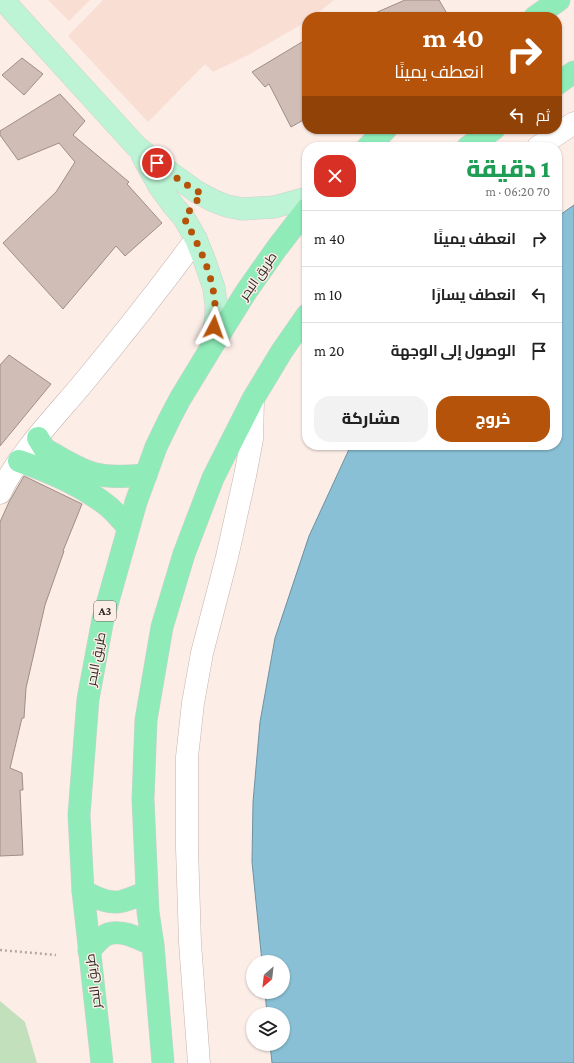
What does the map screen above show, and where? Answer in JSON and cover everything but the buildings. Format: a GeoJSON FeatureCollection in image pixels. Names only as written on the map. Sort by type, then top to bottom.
{"type":"FeatureCollection","features":[{"type":"Feature","properties":{"kind":"highway"},"geometry":{"type":"LineString","coordinates":[[542,12],[559,0]]}},
{"type":"Feature","properties":{"kind":"highway"},"geometry":{"type":"LineString","coordinates":[[562,80],[574,72]]}},
{"type":"Feature","properties":{"kind":"highway"},"geometry":{"type":"LineString","coordinates":[[373,142],[381,134]]}},
{"type":"Feature","properties":{"kind":"highway"},"geometry":{"type":"LineString","coordinates":[[475,142],[487,134]]}},
{"type":"Feature","properties":{"kind":"highway","name":"طريق البحر"},"geometry":{"type":"LineString","coordinates":[[102,1063],[83,891],[79,815],[88,699],[103,619],[128,527],[156,447],[170,418],[183,393],[246,292],[302,216]]}},
{"type":"Feature","properties":{"kind":"highway"},"geometry":{"type":"LineString","coordinates":[[163,1063],[153,945],[148,912],[143,799],[146,720],[162,627],[184,554],[213,478],[253,399],[282,351],[302,322]]}},
{"type":"Feature","properties":{"kind":"highway"},"geometry":{"type":"LineString","coordinates":[[38,438],[44,448],[48,451],[86,471],[110,476],[146,475]]}},
{"type":"Feature","properties":{"kind":"highway"},"geometry":{"type":"LineString","coordinates":[[19,461],[42,468],[86,491],[110,508],[128,527]]}},
{"type":"Feature","properties":{"kind":"highway"},"geometry":{"type":"LineString","coordinates":[[83,891],[95,897],[114,902],[122,902],[148,892]]}},
{"type":"Feature","properties":{"kind":"highway"},"geometry":{"type":"LineString","coordinates":[[89,951],[107,935],[119,933],[126,934],[153,945]]}},
{"type":"Feature","properties":{"kind":"main road"},"geometry":{"type":"LineString","coordinates":[[3,0],[136,146],[182,182],[214,201],[227,206],[242,209],[274,207],[302,199]]}},
{"type":"Feature","properties":{"kind":"main road"},"geometry":{"type":"LineString","coordinates":[[136,146],[159,186],[184,218],[196,239],[204,259],[214,288],[216,304],[216,316],[211,348]]}},
{"type":"Feature","properties":{"kind":"main road"},"geometry":{"type":"LineString","coordinates":[[184,218],[202,194]]}},
{"type":"Feature","properties":{"kind":"street"},"geometry":{"type":"LineString","coordinates":[[562,131],[574,123]]}},
{"type":"Feature","properties":{"kind":"street"},"geometry":{"type":"LineString","coordinates":[[546,142],[558,134]]}},
{"type":"Feature","properties":{"kind":"street"},"geometry":{"type":"LineString","coordinates":[[0,493],[19,461],[111,350],[196,239]]}},
{"type":"Feature","properties":{"kind":"street"},"geometry":{"type":"LineString","coordinates":[[199,1063],[190,943],[187,848],[187,757],[193,703],[202,653],[227,557],[252,439],[253,399]]}},
{"type":"Feature","properties":{"kind":"path"},"geometry":{"type":"LineString","coordinates":[[0,950],[56,955]]}},
{"type":"Feature","properties":{"kind":"shaded area"},"geometry":{"type":"Polygon","coordinates":[[[48,0],[90,0],[69,21],[48,0]]]}},
{"type":"Feature","properties":{"kind":"shaded area"},"geometry":{"type":"Polygon","coordinates":[[[103,0],[334,0],[319,12],[302,12],[302,24],[252,53],[213,72],[205,64],[148,122],[68,36],[103,0]]]}},
{"type":"Feature","properties":{"kind":"green space"},"geometry":{"type":"Polygon","coordinates":[[[0,1001],[25,1022],[37,1063],[0,1063],[0,1001]]]}},
{"type":"Feature","properties":{"kind":"water"},"geometry":{"type":"Polygon","coordinates":[[[574,205],[574,1063],[272,1063],[271,1051],[290,1051],[290,1007],[266,1007],[266,999],[290,999],[290,955],[261,955],[252,862],[253,802],[260,722],[275,638],[309,536],[349,450],[562,450],[562,213],[574,205]]]}},
{"type":"Feature","properties":{"kind":"route"},"geometry":{"type":"LineString","coordinates":[[157,163],[182,182],[202,194],[184,218],[196,239],[214,288],[216,316],[214,327]]}}]}
